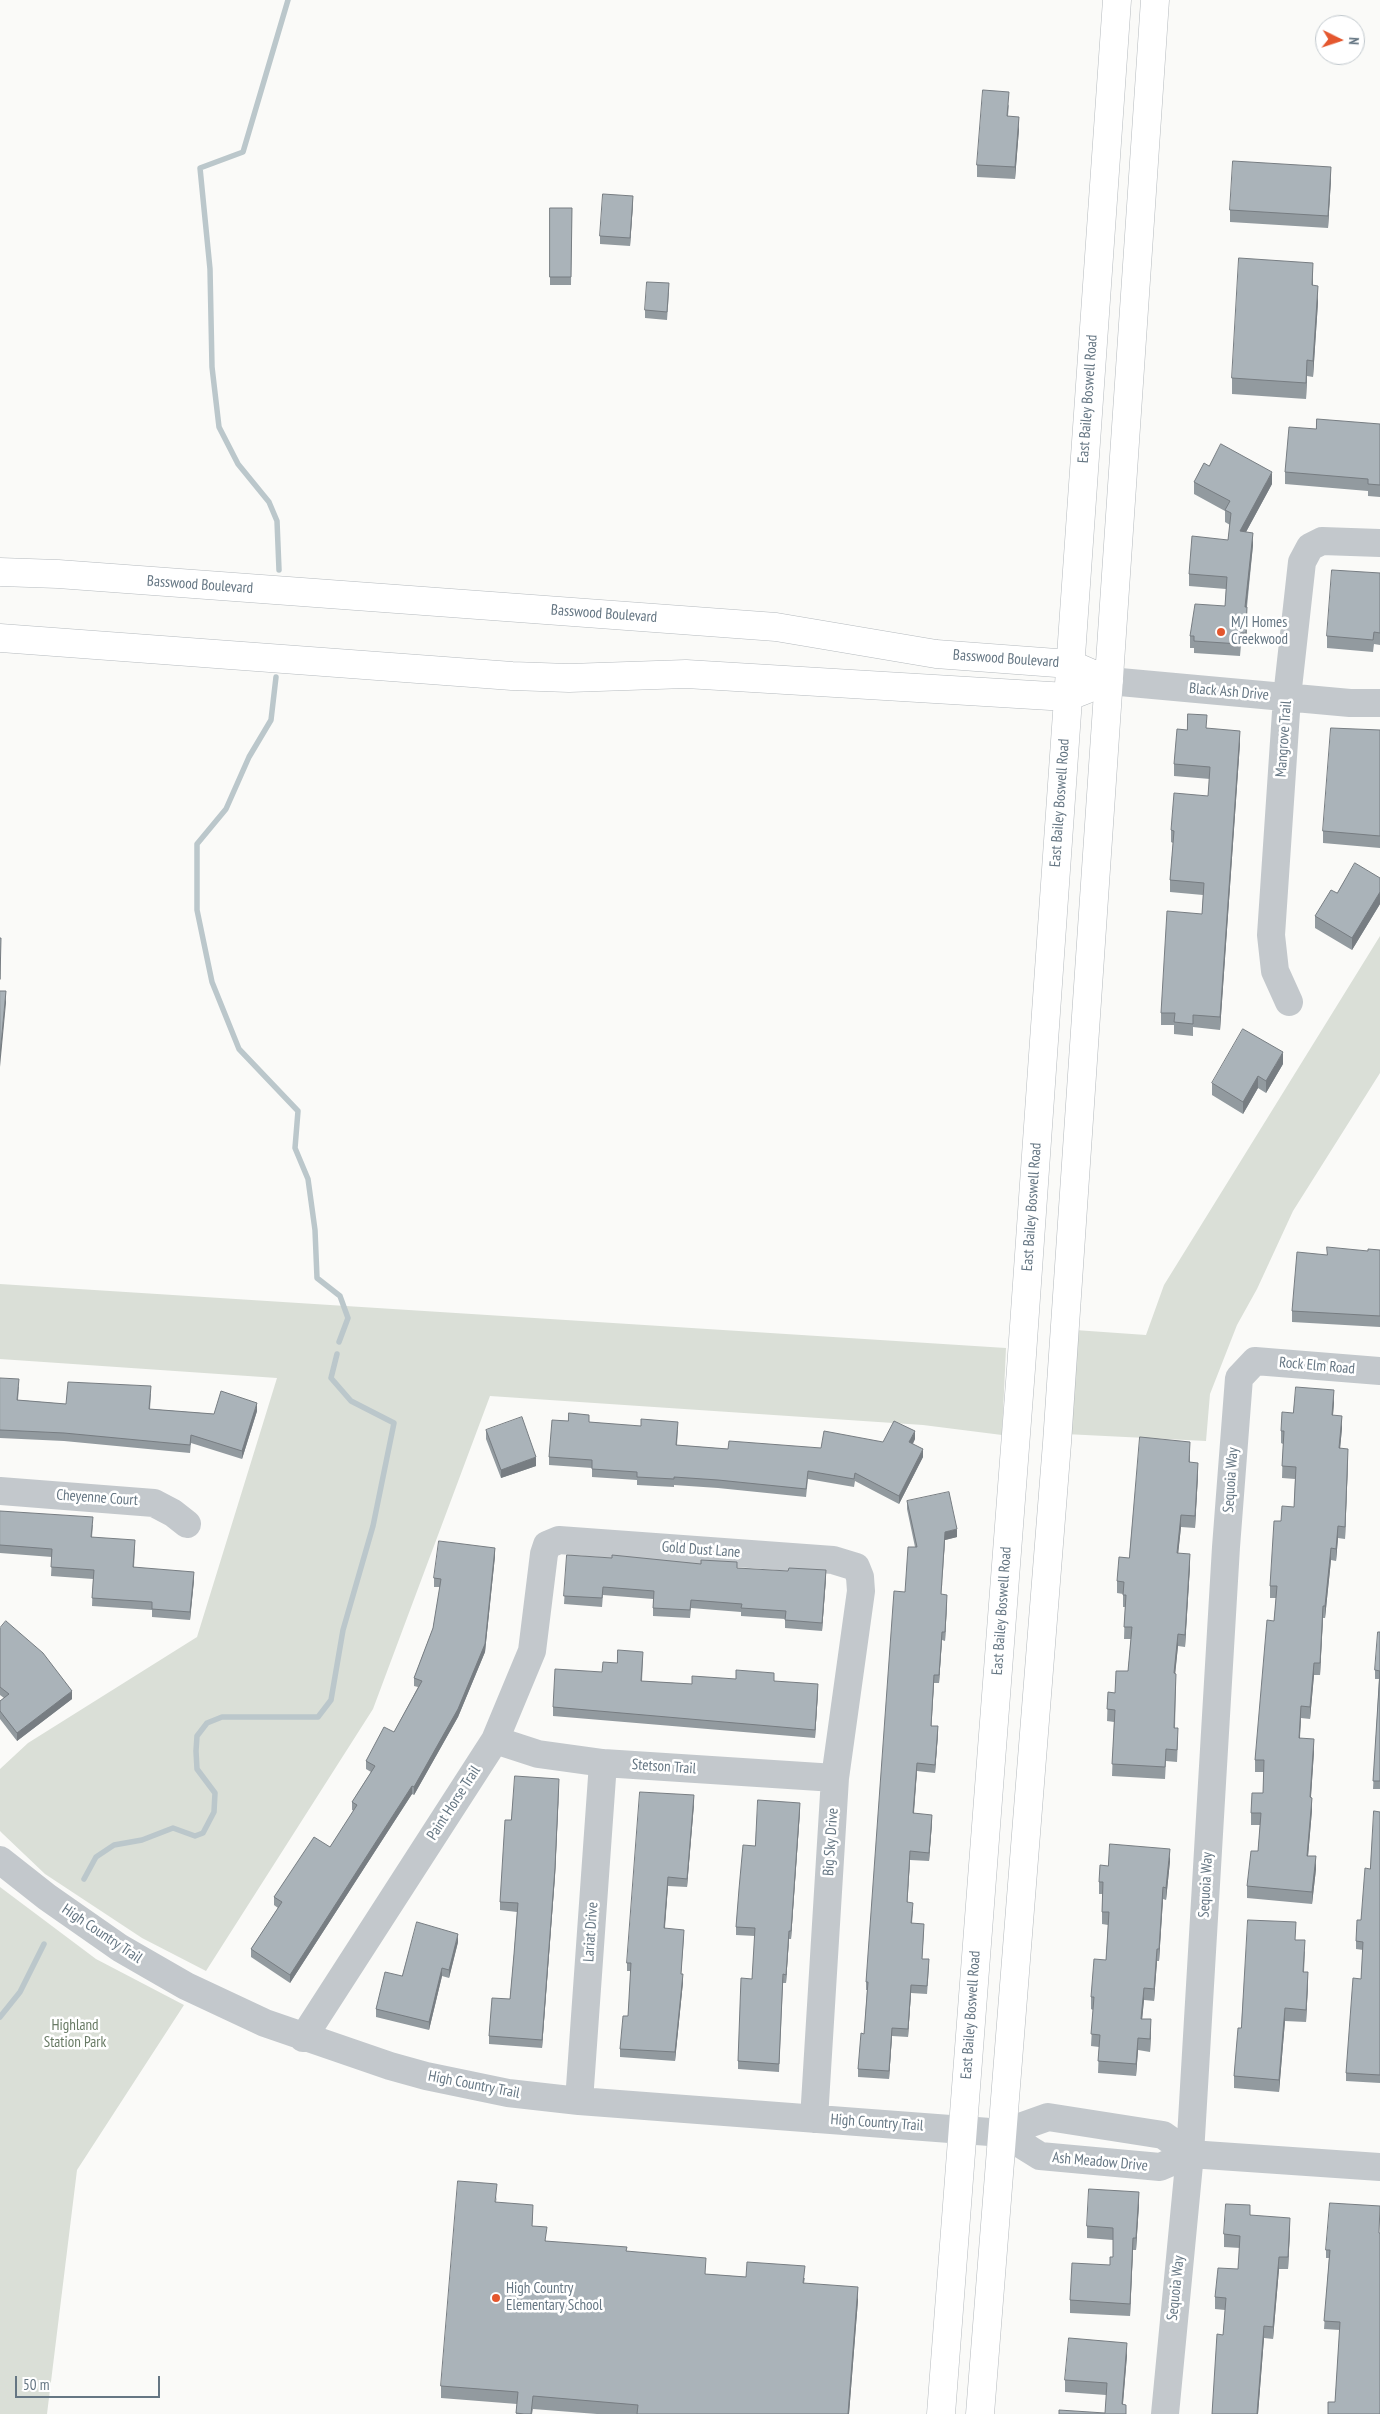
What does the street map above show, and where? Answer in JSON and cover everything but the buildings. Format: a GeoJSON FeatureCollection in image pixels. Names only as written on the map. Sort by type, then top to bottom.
{"type":"FeatureCollection","features":[{"type":"Feature","properties":{"kind":"main road"},"geometry":{"type":"LineString","coordinates":[[980,2414],[1057,1443],[1154,13],[1116,12]]}},
{"type":"Feature","properties":{"kind":"main road","name":"East Bailey Boswell Road"},"geometry":{"type":"LineString","coordinates":[[941,2414],[1022,1359],[1116,12]]}},
{"type":"Feature","properties":{"kind":"main road"},"geometry":{"type":"LineString","coordinates":[[1088,396],[1128,401]]}},
{"type":"Feature","properties":{"kind":"main road","name":"Basswood Boulevard"},"geometry":{"type":"LineString","coordinates":[[0,572],[78,576],[758,626],[805,631],[936,654],[1070,664],[1109,681]]}},
{"type":"Feature","properties":{"kind":"main road"},"geometry":{"type":"LineString","coordinates":[[0,638],[512,676],[569,678],[695,674],[1067,696],[1109,681]]}},
{"type":"Feature","properties":{"kind":"street","name":"Mangrove Trail"},"geometry":{"type":"LineString","coordinates":[[1289,1002],[1275,971],[1272,935],[1287,697],[1302,562],[1310,547],[1322,541],[1380,543]]}},
{"type":"Feature","properties":{"kind":"street","name":"Black Ash Drive"},"geometry":{"type":"LineString","coordinates":[[1109,681],[1350,703],[1380,703]]}},
{"type":"Feature","properties":{"kind":"street","name":"Rock Elm Road"},"geometry":{"type":"LineString","coordinates":[[1255,1361],[1380,1371]]}},
{"type":"Feature","properties":{"kind":"street","name":"Sequoia Way"},"geometry":{"type":"LineString","coordinates":[[1165,2414],[1190,2154],[1226,1547],[1239,1378],[1255,1361]]}},
{"type":"Feature","properties":{"kind":"street","name":"Cheyenne Court"},"geometry":{"type":"LineString","coordinates":[[0,1491],[154,1502],[173,1512],[186,1524]]}},
{"type":"Feature","properties":{"kind":"street","name":"Gold Dust Lane"},"geometry":{"type":"LineString","coordinates":[[547,1545],[559,1540],[833,1560],[856,1567]]}},
{"type":"Feature","properties":{"kind":"street","name":"Paint Horse Trail"},"geometry":{"type":"LineString","coordinates":[[303,2038],[495,1740],[532,1651],[544,1554],[547,1545]]}},
{"type":"Feature","properties":{"kind":"street","name":"Big Sky Drive"},"geometry":{"type":"LineString","coordinates":[[814,2119],[835,1778],[861,1591],[860,1577],[856,1567]]}},
{"type":"Feature","properties":{"kind":"street","name":"Stetson Trail"},"geometry":{"type":"LineString","coordinates":[[495,1740],[538,1754],[603,1763],[835,1778]]}},
{"type":"Feature","properties":{"kind":"street","name":"Lariat Drive"},"geometry":{"type":"LineString","coordinates":[[579,2101],[603,1763]]}},
{"type":"Feature","properties":{"kind":"street","name":"High Country Trail"},"geometry":{"type":"LineString","coordinates":[[0,1860],[54,1902],[142,1962],[230,2008],[303,2038],[426,2076],[508,2093],[579,2101],[1002,2133]]}},
{"type":"Feature","properties":{"kind":"street"},"geometry":{"type":"LineString","coordinates":[[1002,2133],[1048,2117],[1163,2135],[1190,2154]]}},
{"type":"Feature","properties":{"kind":"street","name":"Ash Meadow Drive"},"geometry":{"type":"LineString","coordinates":[[1002,2133],[1040,2156],[1160,2167],[1190,2154],[1380,2167]]}},
{"type":"Feature","properties":{"kind":"green space"},"geometry":{"type":"Polygon","coordinates":[[[1380,936],[1380,1073],[1293,1211],[1257,1289],[1237,1325],[1210,1394],[1206,1441],[1065,1434],[1075,1330],[1146,1335],[1164,1285],[1380,936]]]}},
{"type":"Feature","properties":{"kind":"green space"},"geometry":{"type":"Polygon","coordinates":[[[0,1284],[1006,1348],[1002,1435],[923,1425],[490,1396],[373,1709],[206,1971],[142,1938],[45,1874],[3,1834],[0,1831],[0,1769],[28,1743],[197,1637],[277,1378],[0,1359],[0,1284]]]}},
{"type":"Feature","properties":{"kind":"green space","name":"Highland Station Park"},"geometry":{"type":"Polygon","coordinates":[[[0,1887],[96,1959],[184,2005],[77,2170],[47,2414],[0,2414],[0,1887]]]}},
{"type":"Feature","properties":{"kind":"waterway"},"geometry":{"type":"LineString","coordinates":[[279,570],[277,521],[269,502],[238,464],[219,427],[212,367],[210,269],[200,168],[243,152],[288,0]]}},
{"type":"Feature","properties":{"kind":"waterway"},"geometry":{"type":"LineString","coordinates":[[276,677],[271,720],[249,757],[226,809],[197,844],[197,910],[212,982],[239,1049],[298,1111],[295,1148],[308,1179],[315,1230],[317,1278],[340,1296],[348,1318],[339,1342]]}},
{"type":"Feature","properties":{"kind":"waterway"},"geometry":{"type":"LineString","coordinates":[[84,1879],[96,1857],[114,1845],[142,1840],[173,1828],[195,1836],[203,1833],[214,1812],[215,1793],[197,1769],[197,1736],[207,1723],[222,1717],[318,1717],[331,1700],[343,1630],[373,1526],[394,1423],[351,1401],[331,1378],[337,1354]]}},
{"type":"Feature","properties":{"kind":"waterway"},"geometry":{"type":"LineString","coordinates":[[0,2017],[20,1992],[44,1944]]}},
{"type":"Feature","properties":{"kind":"place","name":"M/I Homes Creekwood"},"geometry":{"type":"Point","coordinates":[1221,632]}},
{"type":"Feature","properties":{"kind":"place","name":"High Country Elementary School"},"geometry":{"type":"Point","coordinates":[496,2298]}}]}
